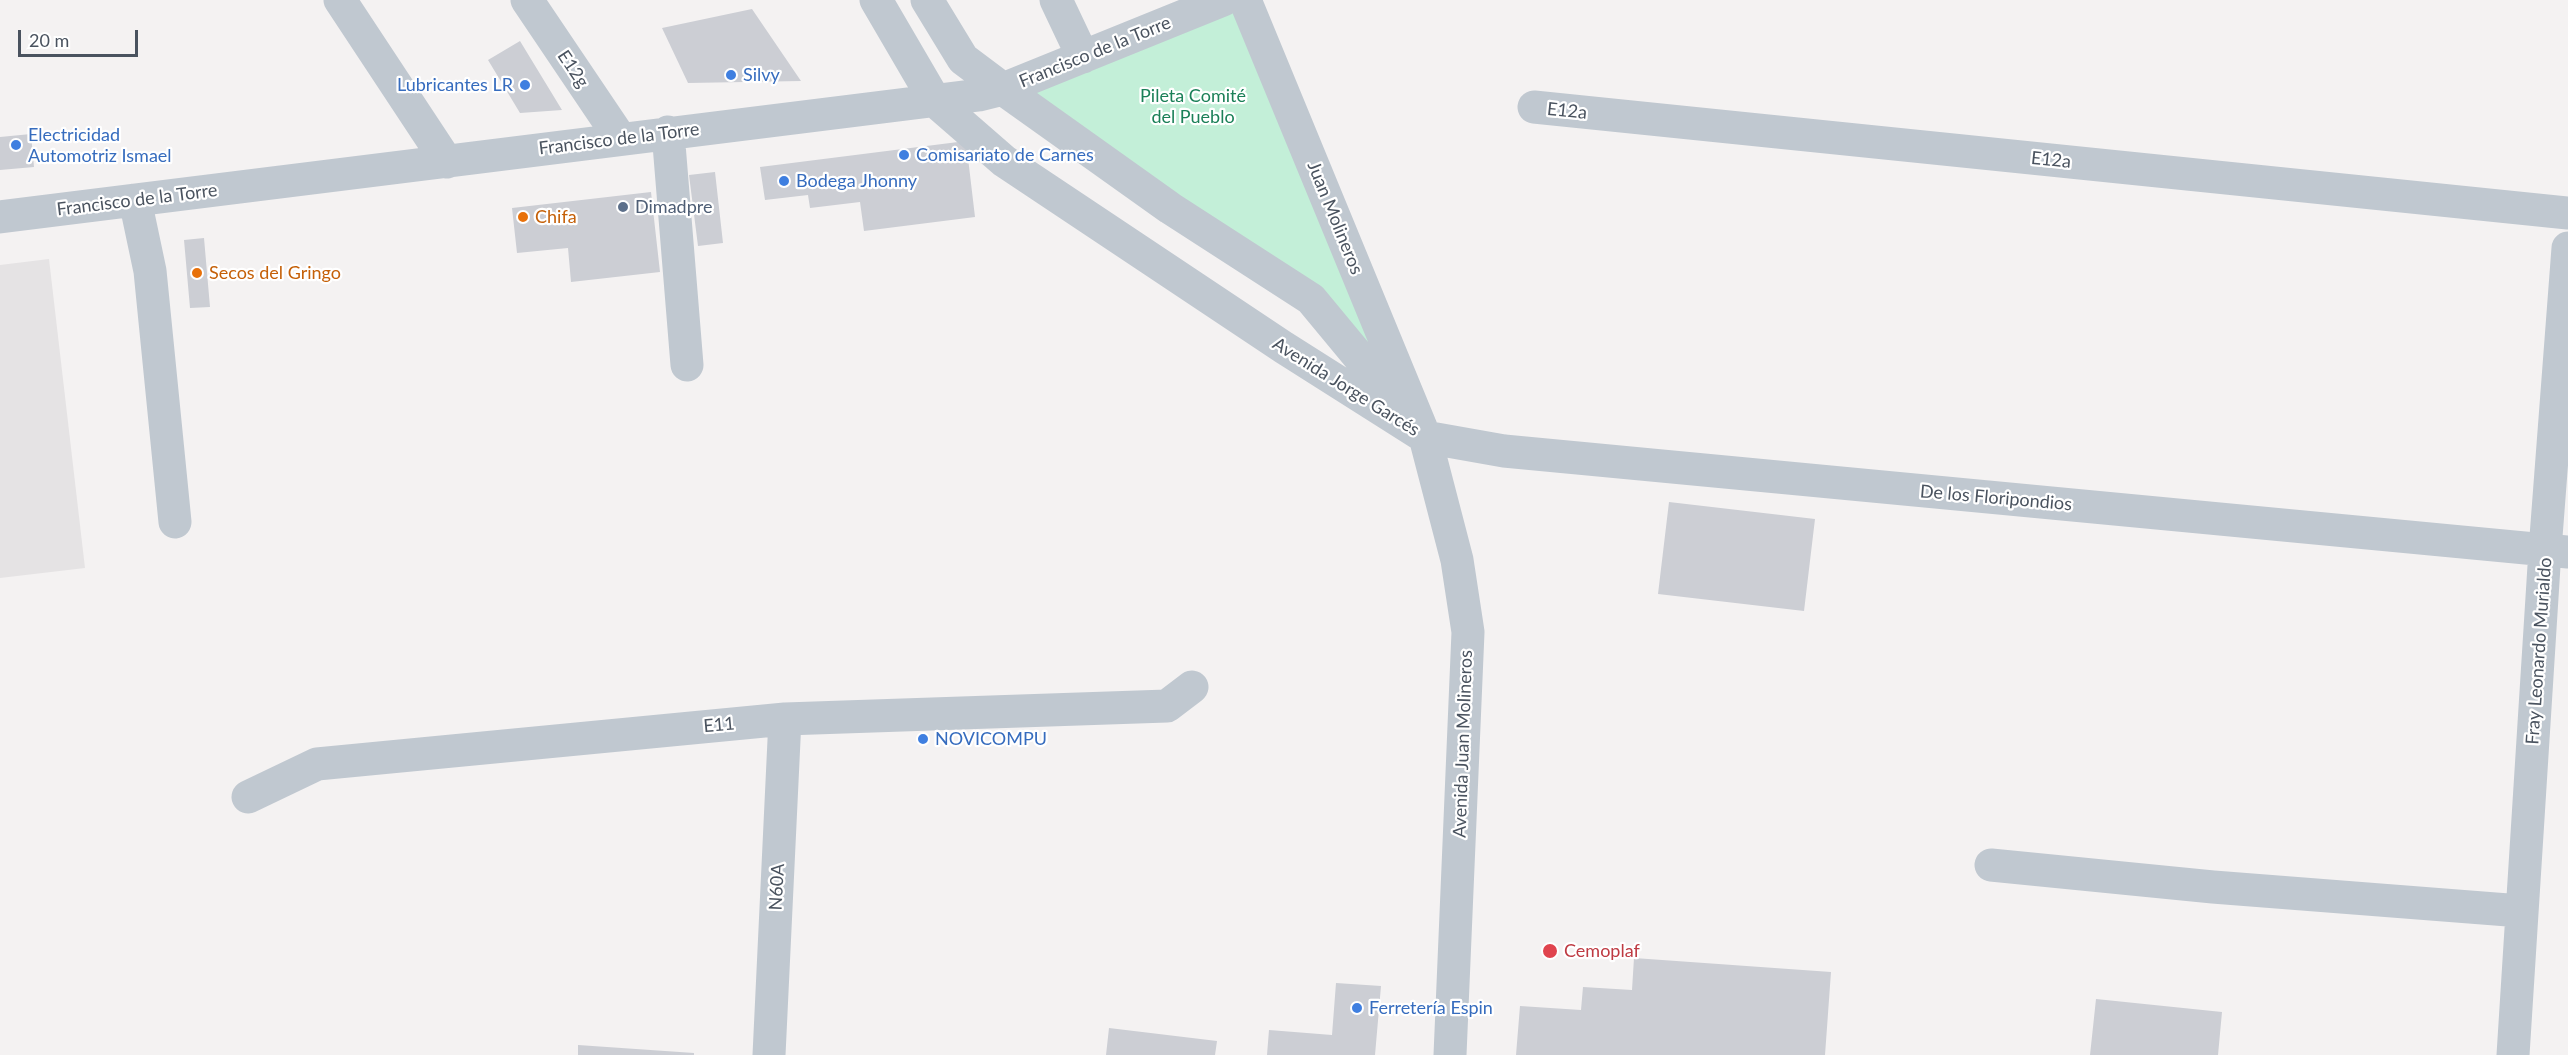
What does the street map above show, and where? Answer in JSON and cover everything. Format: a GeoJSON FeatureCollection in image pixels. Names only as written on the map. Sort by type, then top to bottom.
{"type":"FeatureCollection","features":[{"type":"Feature","properties":{"kind":"street"},"geometry":{"type":"LineString","coordinates":[[340,0],[447,162]]}},
{"type":"Feature","properties":{"kind":"street","name":"E12g"},"geometry":{"type":"LineString","coordinates":[[527,0],[620,138]]}},
{"type":"Feature","properties":{"kind":"street","name":"Avenida Jorge Garcés"},"geometry":{"type":"LineString","coordinates":[[876,0],[935,101],[1004,161],[1283,347],[1425,437]]}},
{"type":"Feature","properties":{"kind":"street","name":"Avenida Jorge Garcés"},"geometry":{"type":"LineString","coordinates":[[927,0],[963,58],[1170,208],[1311,299],[1425,437]]}},
{"type":"Feature","properties":{"kind":"street"},"geometry":{"type":"LineString","coordinates":[[1056,0],[1083,57]]}},
{"type":"Feature","properties":{"kind":"street","name":"Francisco de la Torre"},"geometry":{"type":"LineString","coordinates":[[0,218],[620,138],[935,101],[1003,89],[1223,0]]}},
{"type":"Feature","properties":{"kind":"street","name":"Juan Molineros"},"geometry":{"type":"LineString","coordinates":[[1245,0],[1425,437]]}},
{"type":"Feature","properties":{"kind":"street","name":"E12a"},"geometry":{"type":"LineString","coordinates":[[1534,107],[2568,213]]}},
{"type":"Feature","properties":{"kind":"street"},"geometry":{"type":"LineString","coordinates":[[668,132],[687,365]]}},
{"type":"Feature","properties":{"kind":"street"},"geometry":{"type":"LineString","coordinates":[[135,200],[150,271],[175,522]]}},
{"type":"Feature","properties":{"kind":"street","name":"Fray Leonardo Murialdo"},"geometry":{"type":"LineString","coordinates":[[2512,1055],[2521,911],[2557,551],[2568,248]]}},
{"type":"Feature","properties":{"kind":"street","name":"De los Floripondios"},"geometry":{"type":"LineString","coordinates":[[1425,437],[1516,453],[2557,551]]}},
{"type":"Feature","properties":{"kind":"street","name":"Avenida Juan Molineros"},"geometry":{"type":"LineString","coordinates":[[1425,437],[1457,560],[1468,632],[1450,1055]]}},
{"type":"Feature","properties":{"kind":"street","name":"E11"},"geometry":{"type":"LineString","coordinates":[[248,797],[317,764],[785,719],[1167,706],[1192,687]]}},
{"type":"Feature","properties":{"kind":"street","name":"N60A"},"geometry":{"type":"LineString","coordinates":[[770,1055],[785,719]]}},
{"type":"Feature","properties":{"kind":"street"},"geometry":{"type":"LineString","coordinates":[[1991,865],[2213,887],[2521,911]]}},
{"type":"Feature","properties":{"kind":"shaded area"},"geometry":{"type":"Polygon","coordinates":[[[49,259],[85,568],[0,578],[0,265],[49,259]]]}},
{"type":"Feature","properties":{"kind":"green space","name":"Pileta Comité del Pueblo"},"geometry":{"type":"Polygon","coordinates":[[[1245,0],[1405,396],[1324,291],[1003,89],[1245,0]]]}},
{"type":"Feature","properties":{"kind":"building"},"geometry":{"type":"Polygon","coordinates":[[[752,9],[801,81],[688,83],[662,28],[752,9]]]}},
{"type":"Feature","properties":{"kind":"building","name":"Lubricantes LR"},"geometry":{"type":"Polygon","coordinates":[[[520,41],[562,110],[520,113],[488,60],[520,41]]]}},
{"type":"Feature","properties":{"kind":"building","name":"Electricidad Automotriz Ismael"},"geometry":{"type":"Polygon","coordinates":[[[31,134],[34,167],[0,170],[0,137],[31,134]]]}},
{"type":"Feature","properties":{"kind":"building"},"geometry":{"type":"Polygon","coordinates":[[[966,141],[975,217],[864,231],[860,202],[810,208],[808,195],[765,200],[760,167],[966,141]]]}},
{"type":"Feature","properties":{"kind":"building"},"geometry":{"type":"Polygon","coordinates":[[[715,172],[723,243],[698,246],[689,175],[715,172]]]}},
{"type":"Feature","properties":{"kind":"building"},"geometry":{"type":"Polygon","coordinates":[[[651,192],[660,272],[571,282],[568,248],[517,253],[512,208],[651,192]]]}},
{"type":"Feature","properties":{"kind":"building","name":"Secos del Gringo"},"geometry":{"type":"Polygon","coordinates":[[[204,238],[210,307],[190,308],[184,240],[204,238]]]}},
{"type":"Feature","properties":{"kind":"building"},"geometry":{"type":"Polygon","coordinates":[[[1669,502],[1815,519],[1804,611],[1658,594],[1669,502]]]}},
{"type":"Feature","properties":{"kind":"building"},"geometry":{"type":"Polygon","coordinates":[[[1634,958],[1831,972],[1825,1055],[1516,1055],[1520,1006],[1581,1010],[1583,987],[1632,990],[1634,958]]]}},
{"type":"Feature","properties":{"kind":"building","name":"Ferretería Espin"},"geometry":{"type":"Polygon","coordinates":[[[1336,983],[1381,986],[1375,1055],[1267,1055],[1269,1030],[1332,1035],[1336,983]]]}},
{"type":"Feature","properties":{"kind":"building"},"geometry":{"type":"Polygon","coordinates":[[[2096,999],[2222,1012],[2218,1055],[2090,1055],[2096,999]]]}},
{"type":"Feature","properties":{"kind":"building"},"geometry":{"type":"Polygon","coordinates":[[[1109,1028],[1217,1041],[1215,1055],[1106,1055],[1109,1028]]]}},
{"type":"Feature","properties":{"kind":"building"},"geometry":{"type":"Polygon","coordinates":[[[578,1045],[694,1053],[694,1055],[578,1055],[578,1045]]]}},
{"type":"Feature","properties":{"kind":"place","name":"Silvy"},"geometry":{"type":"Point","coordinates":[731,75]}},
{"type":"Feature","properties":{"kind":"place","name":"Lubricantes LR"},"geometry":{"type":"Point","coordinates":[525,85]}},
{"type":"Feature","properties":{"kind":"place","name":"Electricidad Automotriz Ismael"},"geometry":{"type":"Point","coordinates":[16,145]}},
{"type":"Feature","properties":{"kind":"place","name":"Comisariato de Carnes"},"geometry":{"type":"Point","coordinates":[904,155]}},
{"type":"Feature","properties":{"kind":"place","name":"Bodega Jhonny"},"geometry":{"type":"Point","coordinates":[784,181]}},
{"type":"Feature","properties":{"kind":"place","name":"Dimadpre"},"geometry":{"type":"Point","coordinates":[623,207]}},
{"type":"Feature","properties":{"kind":"place","name":"Chifa"},"geometry":{"type":"Point","coordinates":[523,217]}},
{"type":"Feature","properties":{"kind":"place","name":"Secos del Gringo"},"geometry":{"type":"Point","coordinates":[197,273]}},
{"type":"Feature","properties":{"kind":"place","name":"NOVICOMPU"},"geometry":{"type":"Point","coordinates":[923,739]}},
{"type":"Feature","properties":{"kind":"place","name":"Cemoplaf"},"geometry":{"type":"Point","coordinates":[1550,951]}},
{"type":"Feature","properties":{"kind":"place","name":"Ferretería Espin"},"geometry":{"type":"Point","coordinates":[1357,1008]}}]}
